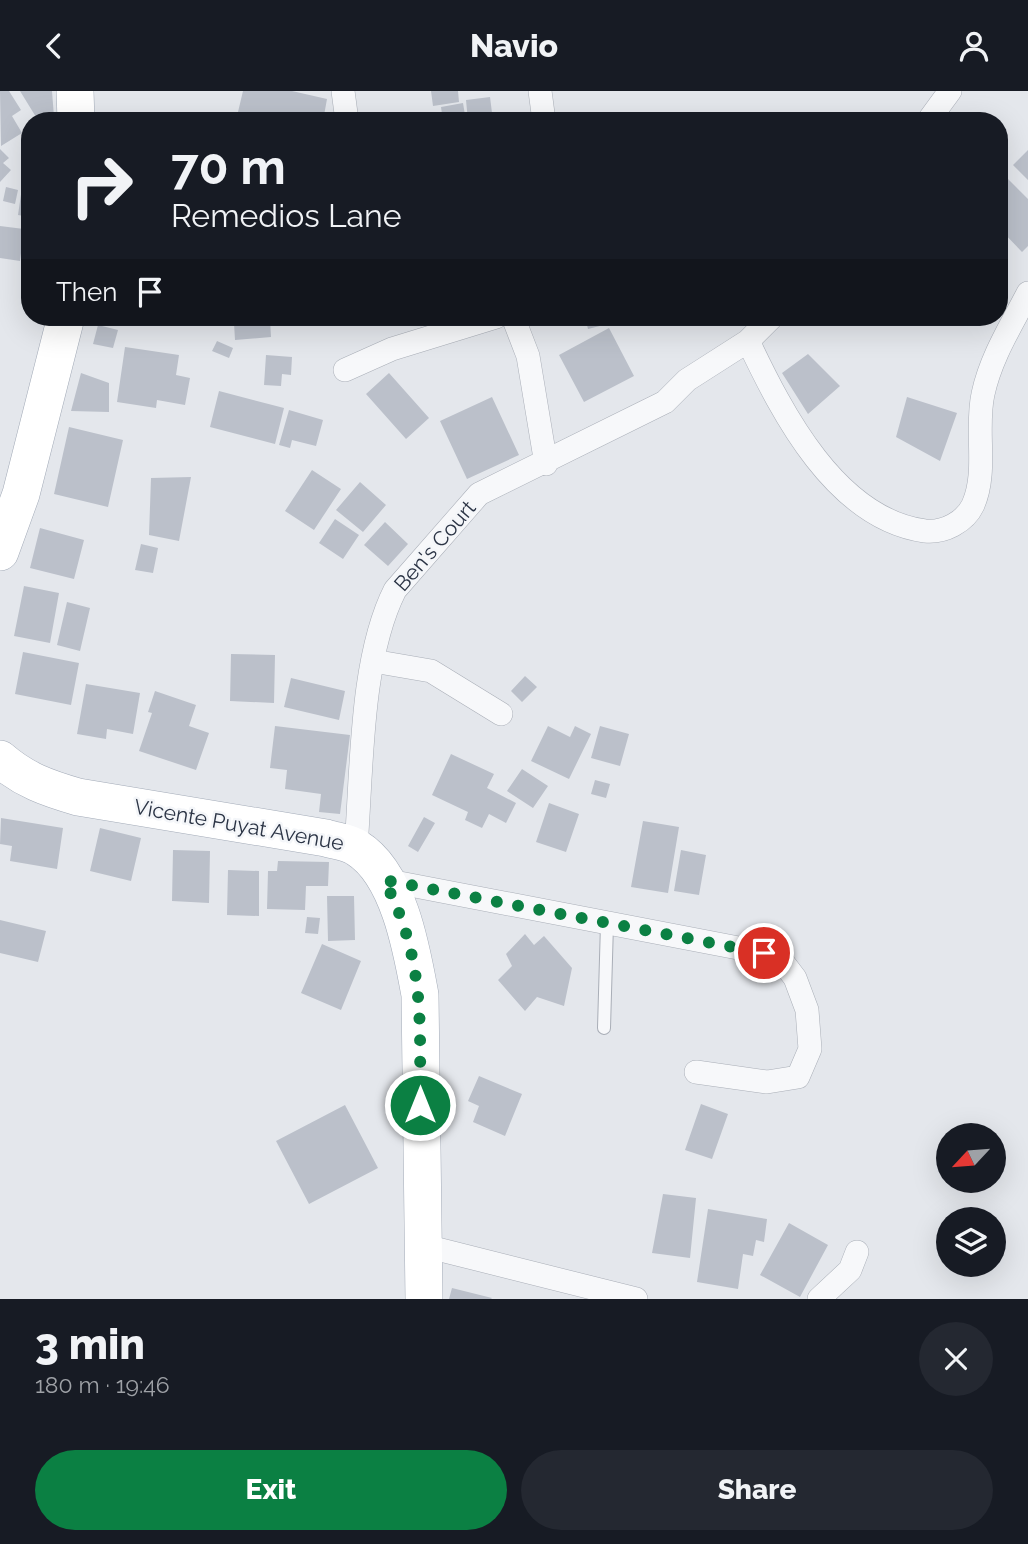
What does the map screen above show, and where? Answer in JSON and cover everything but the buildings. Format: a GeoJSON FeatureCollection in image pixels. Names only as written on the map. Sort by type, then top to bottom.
{"type":"FeatureCollection","features":[{"type":"Feature","properties":{"kind":"main road"},"geometry":{"type":"LineString","coordinates":[[75,91],[76,112]]}},
{"type":"Feature","properties":{"kind":"main road"},"geometry":{"type":"LineString","coordinates":[[0,552],[21,494],[64,326]]}},
{"type":"Feature","properties":{"kind":"main road","name":"Vicente Puyat Avenue"},"geometry":{"type":"LineString","coordinates":[[0,758],[18,775],[41,787],[78,797],[326,838],[356,847],[371,860],[398,907],[412,950],[421,995],[421,1245],[424,1299]]}},
{"type":"Feature","properties":{"kind":"street"},"geometry":{"type":"LineString","coordinates":[[343,91],[346,112]]}},
{"type":"Feature","properties":{"kind":"street"},"geometry":{"type":"LineString","coordinates":[[540,91],[543,112]]}},
{"type":"Feature","properties":{"kind":"street"},"geometry":{"type":"LineString","coordinates":[[935,112],[950,91]]}},
{"type":"Feature","properties":{"kind":"street"},"geometry":{"type":"LineString","coordinates":[[748,341],[770,388],[819,460],[844,490],[902,527],[934,532],[951,527],[963,518],[972,506],[981,456],[983,395],[994,357],[1028,293]]}},
{"type":"Feature","properties":{"kind":"street"},"geometry":{"type":"LineString","coordinates":[[345,370],[392,349],[467,326]]}},
{"type":"Feature","properties":{"kind":"street"},"geometry":{"type":"LineString","coordinates":[[516,326],[528,356],[546,464]]}},
{"type":"Feature","properties":{"kind":"street","name":"Ben's Court"},"geometry":{"type":"LineString","coordinates":[[356,847],[373,661],[386,608],[395,590],[480,494],[546,464],[666,402],[687,380],[748,341],[763,326]]}},
{"type":"Feature","properties":{"kind":"street"},"geometry":{"type":"LineString","coordinates":[[373,661],[431,671],[501,714]]}},
{"type":"Feature","properties":{"kind":"street"},"geometry":{"type":"LineString","coordinates":[[384,880],[764,953],[782,961],[795,978],[807,1010],[810,1049],[798,1077],[768,1082],[696,1072]]}},
{"type":"Feature","properties":{"kind":"street"},"geometry":{"type":"LineString","coordinates":[[421,1245],[636,1299]]}},
{"type":"Feature","properties":{"kind":"street"},"geometry":{"type":"LineString","coordinates":[[819,1299],[850,1270],[857,1252]]}},
{"type":"Feature","properties":{"kind":"lane"},"geometry":{"type":"LineString","coordinates":[[604,1028],[607,924]]}},
{"type":"Feature","properties":{"kind":"route"},"geometry":{"type":"LineString","coordinates":[[420,1105],[421,995],[412,950],[398,907],[384,880],[764,953]]}}]}
